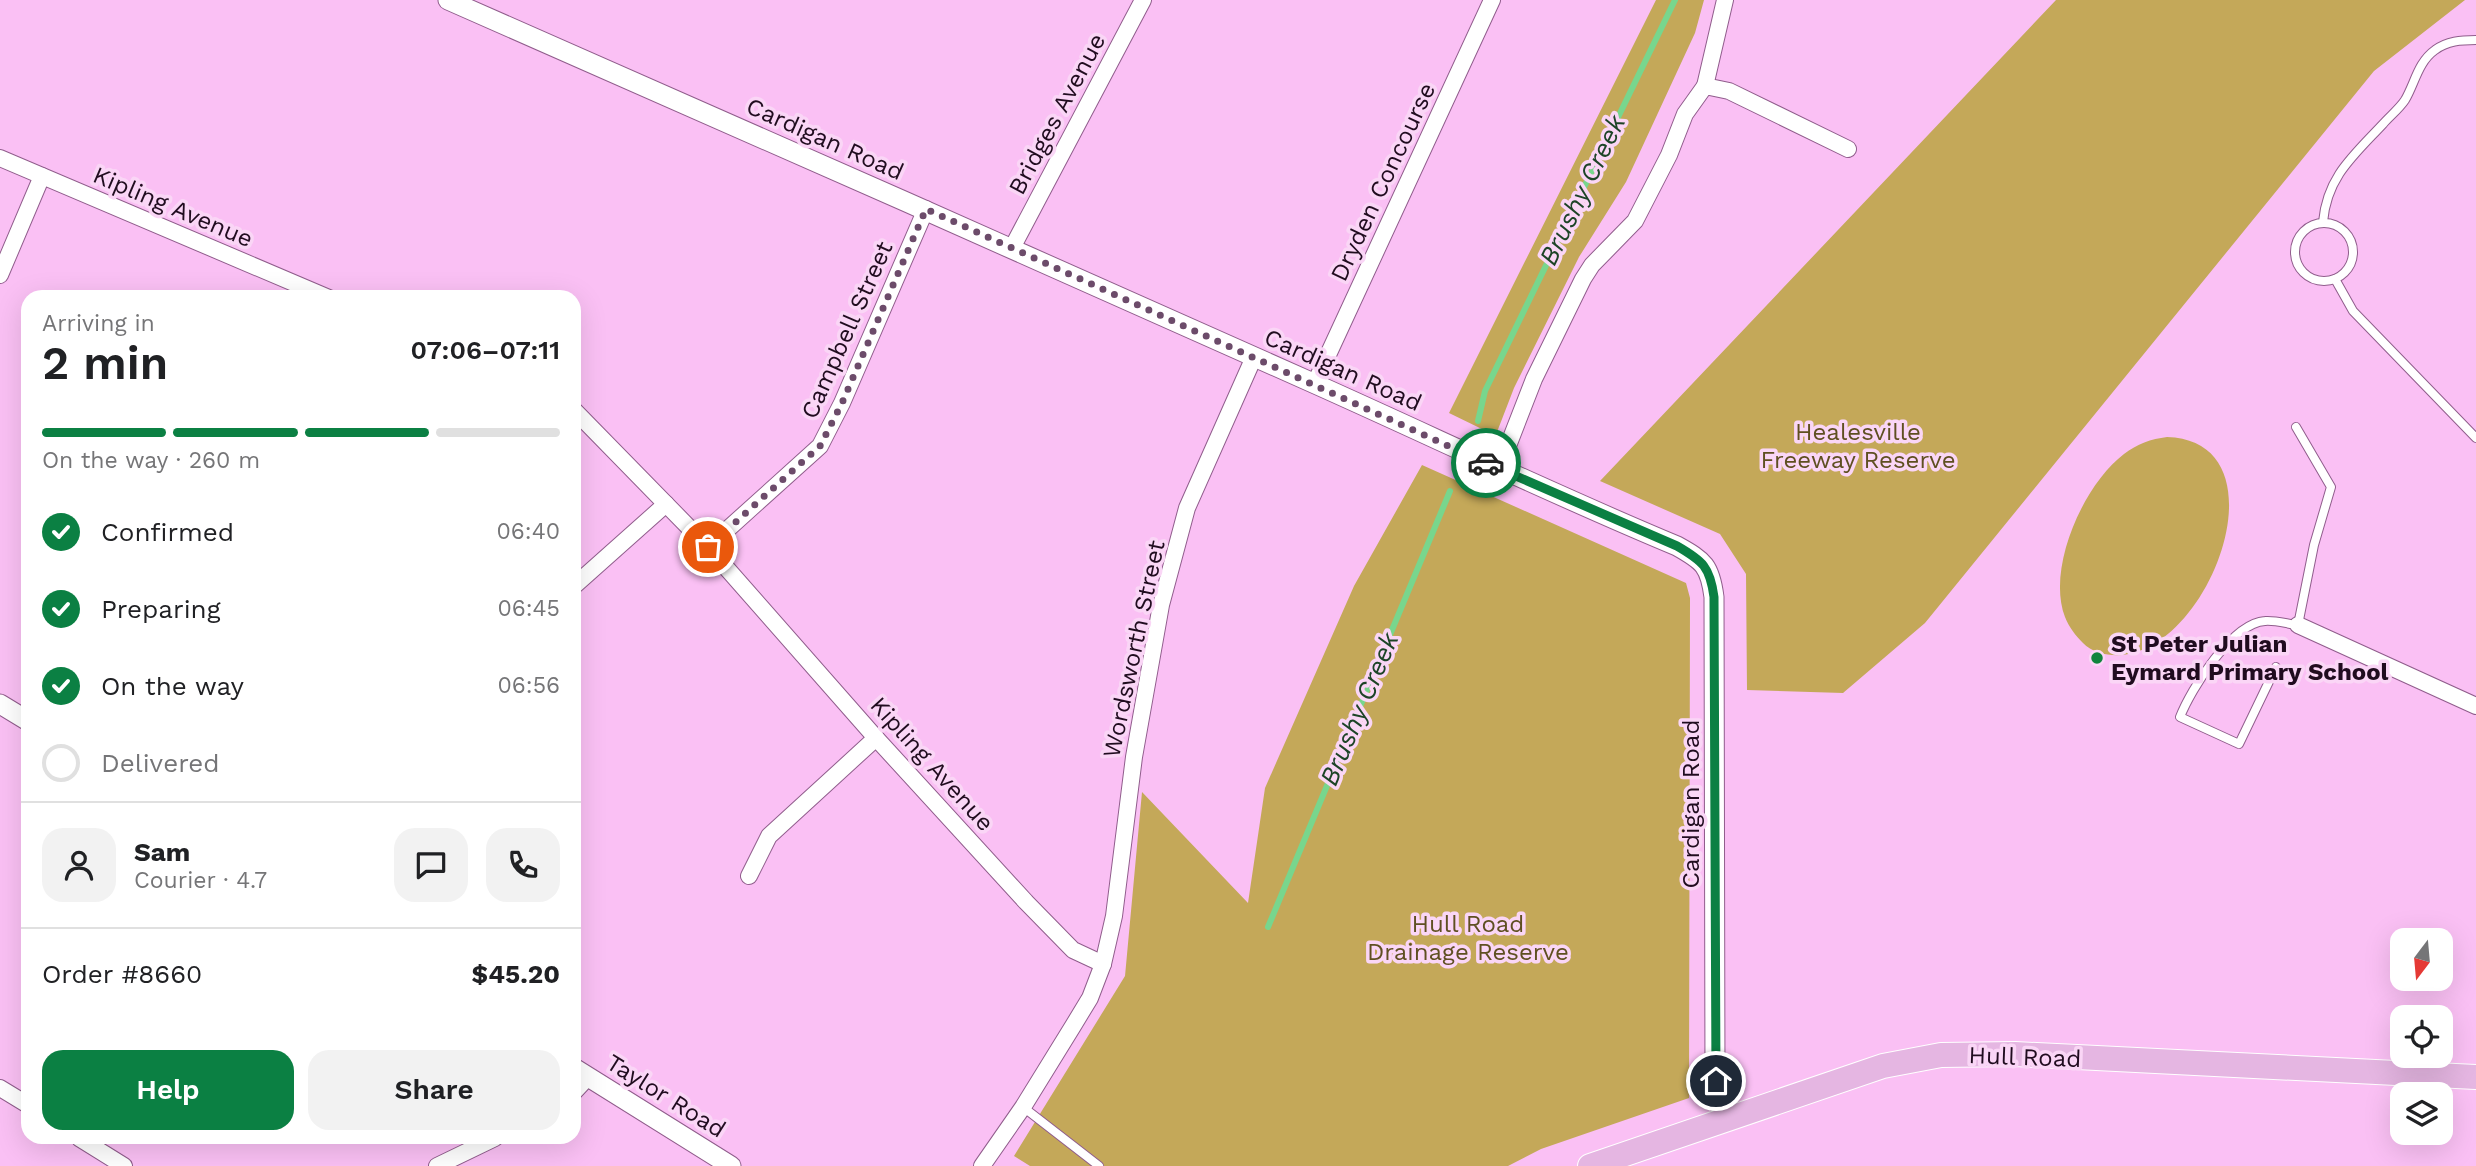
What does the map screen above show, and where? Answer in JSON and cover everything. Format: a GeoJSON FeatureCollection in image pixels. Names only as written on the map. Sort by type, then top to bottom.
{"type":"FeatureCollection","features":[{"type":"Feature","properties":{"kind":"main road","name":"Hull Road"},"geometry":{"type":"LineString","coordinates":[[1590,1166],[1883,1066],[1914,1059],[1971,1054],[2476,1077]]}},
{"type":"Feature","properties":{"kind":"street","name":"Cardigan Road"},"geometry":{"type":"LineString","coordinates":[[448,0],[926,209],[1315,383],[1499,469],[1677,546],[1699,559],[1711,577],[1714,597],[1716,1081],[1724,1120]]}},
{"type":"Feature","properties":{"kind":"street","name":"Bridges Avenue"},"geometry":{"type":"LineString","coordinates":[[1012,248],[1143,0]]}},
{"type":"Feature","properties":{"kind":"street","name":"Dryden Concourse"},"geometry":{"type":"LineString","coordinates":[[1315,383],[1492,0]]}},
{"type":"Feature","properties":{"kind":"street"},"geometry":{"type":"LineString","coordinates":[[1499,469],[1534,379],[1583,279],[1592,265],[1640,214],[1669,155],[1685,114],[1705,86],[1724,0]]}},
{"type":"Feature","properties":{"kind":"street"},"geometry":{"type":"LineString","coordinates":[[1705,86],[1729,91],[1848,149]]}},
{"type":"Feature","properties":{"kind":"street","name":"Kipling Avenue"},"geometry":{"type":"LineString","coordinates":[[0,158],[310,290]]}},
{"type":"Feature","properties":{"kind":"street"},"geometry":{"type":"LineString","coordinates":[[0,275],[42,176]]}},
{"type":"Feature","properties":{"kind":"street","name":"Campbell Street"},"geometry":{"type":"LineString","coordinates":[[708,547],[820,446],[842,403],[926,209]]}},
{"type":"Feature","properties":{"kind":"street","name":"Wordsworth Street"},"geometry":{"type":"LineString","coordinates":[[1103,964],[1114,916],[1134,757],[1161,605],[1187,508],[1254,357]]}},
{"type":"Feature","properties":{"kind":"street","name":"Kipling Avenue"},"geometry":{"type":"LineString","coordinates":[[581,418],[708,547],[876,738],[1073,950],[1103,964]]}},
{"type":"Feature","properties":{"kind":"street"},"geometry":{"type":"LineString","coordinates":[[581,580],[666,504]]}},
{"type":"Feature","properties":{"kind":"street"},"geometry":{"type":"LineString","coordinates":[[2298,625],[2476,706]]}},
{"type":"Feature","properties":{"kind":"street"},"geometry":{"type":"LineString","coordinates":[[0,704],[21,717]]}},
{"type":"Feature","properties":{"kind":"street"},"geometry":{"type":"LineString","coordinates":[[749,876],[769,836],[876,738]]}},
{"type":"Feature","properties":{"kind":"street"},"geometry":{"type":"LineString","coordinates":[[982,1166],[1023,1107],[1090,998],[1103,964]]}},
{"type":"Feature","properties":{"kind":"street","name":"Taylor Road"},"geometry":{"type":"LineString","coordinates":[[581,1072],[732,1166]]}},
{"type":"Feature","properties":{"kind":"street"},"geometry":{"type":"LineString","coordinates":[[0,1088],[21,1101]]}},
{"type":"Feature","properties":{"kind":"street"},"geometry":{"type":"LineString","coordinates":[[89,1144],[124,1166]]}},
{"type":"Feature","properties":{"kind":"street"},"geometry":{"type":"LineString","coordinates":[[438,1166],[483,1144]]}},
{"type":"Feature","properties":{"kind":"lane"},"geometry":{"type":"LineString","coordinates":[[2323,222],[2325,206],[2334,180],[2346,163],[2404,102],[2426,58],[2445,44],[2459,40],[2476,40]]}},
{"type":"Feature","properties":{"kind":"lane"},"geometry":{"type":"LineString","coordinates":[[2323,222],[2341,228],[2353,250],[2349,267],[2335,279],[2316,281],[2301,271],[2294,253],[2295,244],[2305,228],[2323,222]]}},
{"type":"Feature","properties":{"kind":"lane"},"geometry":{"type":"LineString","coordinates":[[2335,279],[2353,311],[2476,438]]}},
{"type":"Feature","properties":{"kind":"lane"},"geometry":{"type":"LineString","coordinates":[[2276,667],[2239,744],[2180,717],[2188,697],[2210,664],[2238,634],[2263,620],[2298,625],[2314,545],[2331,487],[2296,427]]}},
{"type":"Feature","properties":{"kind":"lane"},"geometry":{"type":"LineString","coordinates":[[1023,1107],[1099,1166]]}},
{"type":"Feature","properties":{"kind":"green space"},"geometry":{"type":"Polygon","coordinates":[[[1656,0],[1704,0],[1695,33],[1626,182],[1579,257],[1514,388],[1497,432],[1486,431],[1449,413],[1656,0]]]}},
{"type":"Feature","properties":{"kind":"green space","name":"Healesville Freeway Reserve"},"geometry":{"type":"Polygon","coordinates":[[[2056,0],[2465,0],[2374,71],[1925,623],[1843,693],[1747,690],[1746,574],[1720,534],[1600,481],[2056,0]]]}},
{"type":"Feature","properties":{"kind":"green space"},"geometry":{"type":"Polygon","coordinates":[[[2167,437],[2203,447],[2223,472],[2229,506],[2223,544],[2208,584],[2184,618],[2155,644],[2122,655],[2101,653],[2083,643],[2072,631],[2060,597],[2065,552],[2072,528],[2095,485],[2109,468],[2134,447],[2167,437]]]}},
{"type":"Feature","properties":{"kind":"green space","name":"Hull Road Drainage Reserve"},"geometry":{"type":"Polygon","coordinates":[[[1422,465],[1686,583],[1690,598],[1689,1098],[1541,1149],[1508,1166],[1030,1166],[1014,1156],[1125,976],[1142,792],[1248,903],[1265,788],[1354,586],[1422,465]]]}},
{"type":"Feature","properties":{"kind":"waterway","name":"Brushy Creek"},"geometry":{"type":"LineString","coordinates":[[1478,421],[1485,391],[1675,0]]}},
{"type":"Feature","properties":{"kind":"waterway","name":"Brushy Creek"},"geometry":{"type":"LineString","coordinates":[[1268,927],[1450,491]]}},
{"type":"Feature","properties":{"kind":"way so far"},"geometry":{"type":"LineString","coordinates":[[708,547],[820,446],[842,403],[926,209],[1315,383],[1486,463]]}},
{"type":"Feature","properties":{"kind":"place","name":"St Peter Julian Eymard Primary School"},"geometry":{"type":"Point","coordinates":[2097,658]}},
{"type":"Feature","properties":{"kind":"route"},"geometry":{"type":"LineString","coordinates":[[1486,463],[1677,546],[1699,559],[1711,577],[1714,597],[1716,1081]]}}]}
